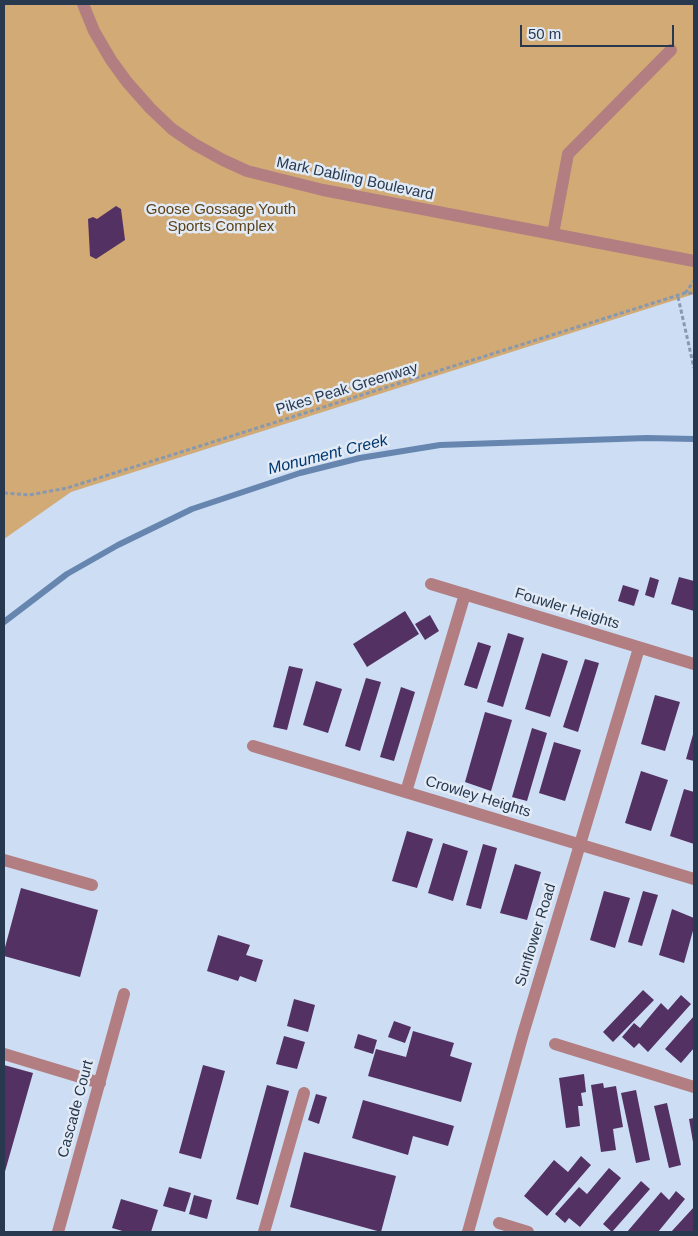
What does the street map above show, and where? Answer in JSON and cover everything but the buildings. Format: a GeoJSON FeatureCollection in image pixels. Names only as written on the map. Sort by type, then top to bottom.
{"type":"FeatureCollection","features":[{"type":"Feature","properties":{"kind":"street","name":"Mark Dabling Boulevard"},"geometry":{"type":"LineString","coordinates":[[83,4],[94,31],[112,60],[127,82],[150,108],[172,129],[194,144],[246,171],[323,190],[694,261]]}},
{"type":"Feature","properties":{"kind":"street"},"geometry":{"type":"LineString","coordinates":[[553,234],[568,154],[671,50]]}},
{"type":"Feature","properties":{"kind":"street","name":"Fouwler Heights"},"geometry":{"type":"LineString","coordinates":[[431,584],[694,664]]}},
{"type":"Feature","properties":{"kind":"street"},"geometry":{"type":"LineString","coordinates":[[406,792],[465,594]]}},
{"type":"Feature","properties":{"kind":"street","name":"Sunflower Road"},"geometry":{"type":"LineString","coordinates":[[468,1232],[523,1034],[639,648]]}},
{"type":"Feature","properties":{"kind":"street","name":"Crowley Heights"},"geometry":{"type":"LineString","coordinates":[[253,746],[694,879]]}},
{"type":"Feature","properties":{"kind":"street"},"geometry":{"type":"LineString","coordinates":[[4,860],[92,885]]}},
{"type":"Feature","properties":{"kind":"street","name":"Cascade Court"},"geometry":{"type":"LineString","coordinates":[[58,1232],[124,994]]}},
{"type":"Feature","properties":{"kind":"street"},"geometry":{"type":"LineString","coordinates":[[555,1044],[694,1087]]}},
{"type":"Feature","properties":{"kind":"street"},"geometry":{"type":"LineString","coordinates":[[4,1054],[100,1083]]}},
{"type":"Feature","properties":{"kind":"street"},"geometry":{"type":"LineString","coordinates":[[264,1232],[304,1093]]}},
{"type":"Feature","properties":{"kind":"street"},"geometry":{"type":"LineString","coordinates":[[499,1224],[528,1232]]}},
{"type":"Feature","properties":{"kind":"path"},"geometry":{"type":"LineString","coordinates":[[685,293],[694,281]]}},
{"type":"Feature","properties":{"kind":"path","name":"Pikes Peak Greenway"},"geometry":{"type":"LineString","coordinates":[[4,493],[29,495],[67,488],[685,293],[694,293]]}},
{"type":"Feature","properties":{"kind":"path"},"geometry":{"type":"LineString","coordinates":[[678,296],[694,368]]}},
{"type":"Feature","properties":{"kind":"green space","name":"Goose Gossage Youth Sports Complex"},"geometry":{"type":"Polygon","coordinates":[[[4,4],[694,4],[694,294],[71,492],[4,539],[4,4]]]}},
{"type":"Feature","properties":{"kind":"waterway","name":"Monument Creek"},"geometry":{"type":"LineString","coordinates":[[4,622],[67,574],[118,545],[192,509],[300,473],[360,458],[440,445],[647,438],[694,439]]}}]}
